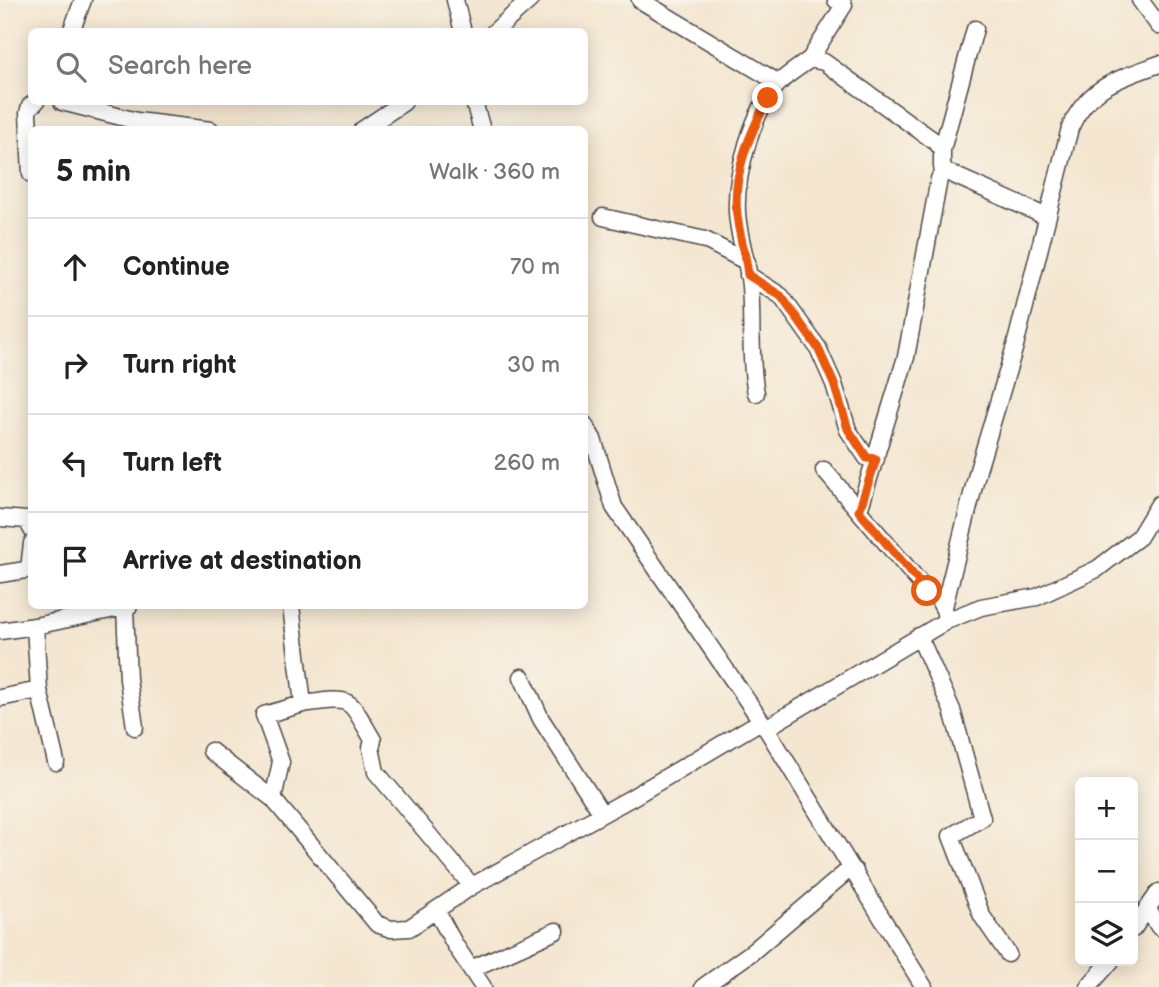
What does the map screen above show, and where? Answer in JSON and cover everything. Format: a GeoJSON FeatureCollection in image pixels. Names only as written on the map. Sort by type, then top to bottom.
{"type":"FeatureCollection","features":[{"type":"Feature","properties":{"kind":"street"},"geometry":{"type":"LineString","coordinates":[[72,28],[83,0]]}},
{"type":"Feature","properties":{"kind":"street"},"geometry":{"type":"LineString","coordinates":[[456,0],[462,28]]}},
{"type":"Feature","properties":{"kind":"street"},"geometry":{"type":"LineString","coordinates":[[498,28],[530,0]]}},
{"type":"Feature","properties":{"kind":"street"},"geometry":{"type":"LineString","coordinates":[[640,0],[779,83]]}},
{"type":"Feature","properties":{"kind":"street"},"geometry":{"type":"LineString","coordinates":[[756,393],[748,268],[737,213],[741,159],[768,98],[779,83],[810,59],[844,5],[836,0]]}},
{"type":"Feature","properties":{"kind":"street"},"geometry":{"type":"LineString","coordinates":[[1140,0],[1159,26]]}},
{"type":"Feature","properties":{"kind":"street"},"geometry":{"type":"LineString","coordinates":[[975,29],[942,150],[942,167],[1047,217]]}},
{"type":"Feature","properties":{"kind":"street"},"geometry":{"type":"LineString","coordinates":[[810,59],[824,62],[937,143],[942,150]]}},
{"type":"Feature","properties":{"kind":"street"},"geometry":{"type":"LineString","coordinates":[[945,615],[978,470],[1016,346],[1070,128],[1080,106],[1098,90],[1159,64]]}},
{"type":"Feature","properties":{"kind":"street"},"geometry":{"type":"LineString","coordinates":[[29,126],[28,113],[32,105]]}},
{"type":"Feature","properties":{"kind":"street"},"geometry":{"type":"LineString","coordinates":[[74,105],[137,121],[178,126]]}},
{"type":"Feature","properties":{"kind":"street"},"geometry":{"type":"LineString","coordinates":[[368,126],[400,105]]}},
{"type":"Feature","properties":{"kind":"street"},"geometry":{"type":"LineString","coordinates":[[475,105],[481,126]]}},
{"type":"Feature","properties":{"kind":"street"},"geometry":{"type":"LineString","coordinates":[[859,511],[906,357],[939,179],[944,169]]}},
{"type":"Feature","properties":{"kind":"street"},"geometry":{"type":"LineString","coordinates":[[603,217],[705,240],[748,268],[781,296],[818,348],[834,384],[848,429],[867,458],[876,459]]}},
{"type":"Feature","properties":{"kind":"street"},"geometry":{"type":"LineString","coordinates":[[588,431],[593,439],[591,456],[614,507],[764,724],[924,987]]}},
{"type":"Feature","properties":{"kind":"street"},"geometry":{"type":"LineString","coordinates":[[824,470],[927,591],[939,598],[945,615]]}},
{"type":"Feature","properties":{"kind":"street"},"geometry":{"type":"LineString","coordinates":[[211,751],[273,799],[377,924],[391,929],[409,928],[472,886],[919,636],[945,615],[1037,597],[1097,569],[1139,537],[1159,504]]}},
{"type":"Feature","properties":{"kind":"street"},"geometry":{"type":"LineString","coordinates":[[0,518],[28,522]]}},
{"type":"Feature","properties":{"kind":"street"},"geometry":{"type":"LineString","coordinates":[[0,574],[28,569]]}},
{"type":"Feature","properties":{"kind":"street"},"geometry":{"type":"LineString","coordinates":[[0,631],[113,609]]}},
{"type":"Feature","properties":{"kind":"street"},"geometry":{"type":"LineString","coordinates":[[127,609],[128,679],[135,727]]}},
{"type":"Feature","properties":{"kind":"street"},"geometry":{"type":"LineString","coordinates":[[291,609],[303,704]]}},
{"type":"Feature","properties":{"kind":"street"},"geometry":{"type":"LineString","coordinates":[[35,626],[39,690],[56,762]]}},
{"type":"Feature","properties":{"kind":"street"},"geometry":{"type":"LineString","coordinates":[[919,636],[952,710],[982,818],[950,836],[982,916],[1008,954]]}},
{"type":"Feature","properties":{"kind":"street"},"geometry":{"type":"LineString","coordinates":[[522,677],[541,719],[601,814]]}},
{"type":"Feature","properties":{"kind":"street"},"geometry":{"type":"LineString","coordinates":[[0,698],[39,690]]}},
{"type":"Feature","properties":{"kind":"street"},"geometry":{"type":"LineString","coordinates":[[273,799],[281,762],[264,715],[303,704],[342,699],[351,704],[373,740],[371,748],[376,772],[472,886]]}},
{"type":"Feature","properties":{"kind":"street"},"geometry":{"type":"LineString","coordinates":[[703,987],[752,952],[845,873],[855,871]]}},
{"type":"Feature","properties":{"kind":"street"},"geometry":{"type":"LineString","coordinates":[[1159,892],[1138,915],[1159,927]]}},
{"type":"Feature","properties":{"kind":"street"},"geometry":{"type":"LineString","coordinates":[[436,910],[483,987]]}},
{"type":"Feature","properties":{"kind":"street"},"geometry":{"type":"LineString","coordinates":[[471,969],[556,931]]}},
{"type":"Feature","properties":{"kind":"street"},"geometry":{"type":"LineString","coordinates":[[1088,987],[1107,966]]}},
{"type":"Feature","properties":{"kind":"route"},"geometry":{"type":"LineString","coordinates":[[768,98],[741,159],[737,185],[737,213],[748,275],[781,296],[818,348],[834,384],[848,429],[867,458],[876,459],[859,511],[927,591]]}}]}
